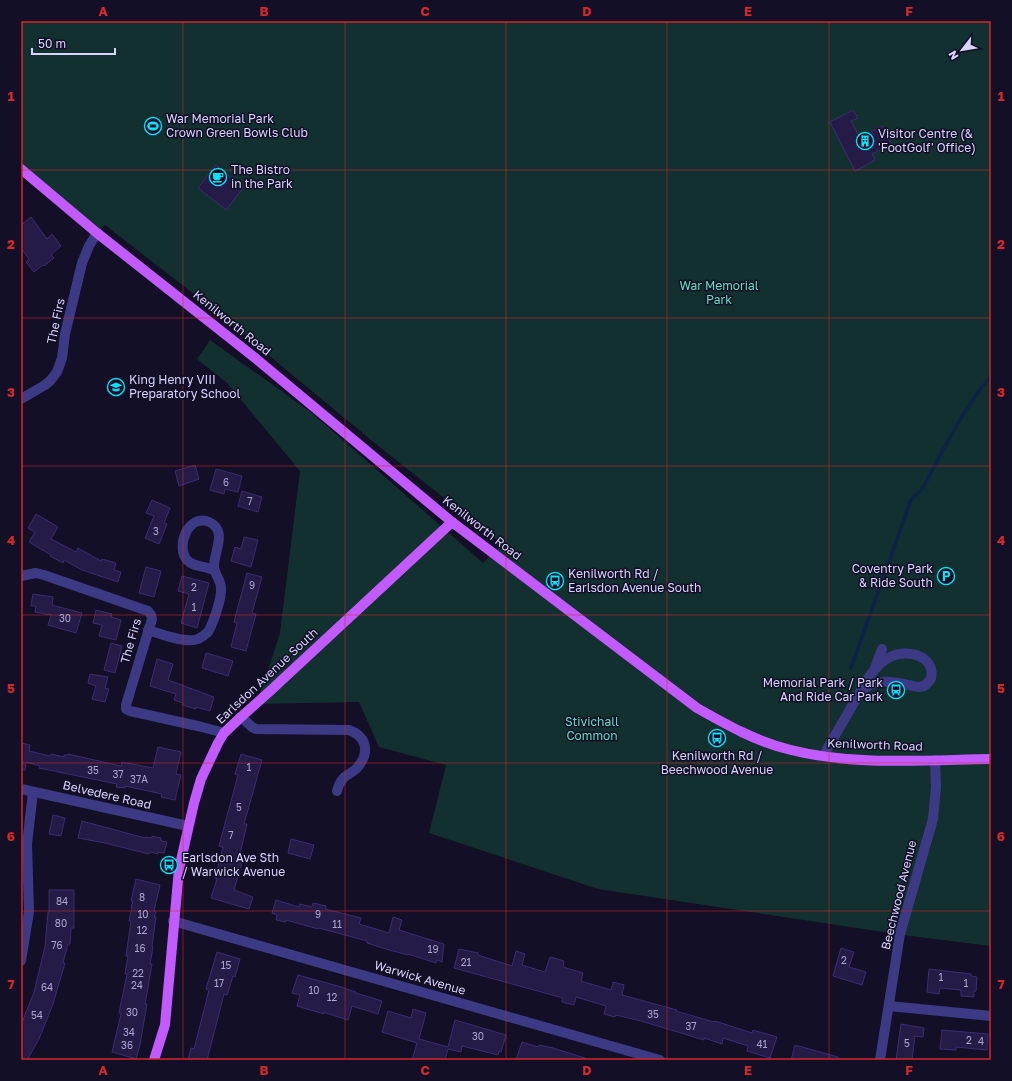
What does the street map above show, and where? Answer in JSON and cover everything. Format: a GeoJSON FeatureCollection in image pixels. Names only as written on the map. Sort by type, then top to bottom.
{"type":"FeatureCollection","features":[{"type":"Feature","properties":{"kind":"main road","name":"Kenilworth Road"},"geometry":{"type":"LineString","coordinates":[[21,169],[97,233],[254,356],[452,522],[697,708],[731,728],[759,739],[791,750],[825,756],[863,760],[991,759]]}},
{"type":"Feature","properties":{"kind":"main road","name":"Earlsdon Avenue South"},"geometry":{"type":"LineString","coordinates":[[154,1060],[165,1024],[173,922],[179,869],[188,826],[201,779],[211,756],[224,733],[452,522]]}},
{"type":"Feature","properties":{"kind":"street","name":"The Firs"},"geometry":{"type":"LineString","coordinates":[[21,399],[45,385],[57,372],[62,358],[82,263],[85,254],[97,233]]}},
{"type":"Feature","properties":{"kind":"street"},"geometry":{"type":"LineString","coordinates":[[148,630],[189,641],[199,639],[204,636],[211,625],[221,593],[219,580],[215,571],[215,559],[219,539],[218,530],[208,521],[199,520],[195,522],[187,531],[182,546],[184,554],[188,561],[192,564],[215,571]]}},
{"type":"Feature","properties":{"kind":"street","name":"The Firs"},"geometry":{"type":"LineString","coordinates":[[21,576],[32,574],[44,575],[148,611],[152,617],[126,709],[224,733]]}},
{"type":"Feature","properties":{"kind":"street"},"geometry":{"type":"LineString","coordinates":[[825,756],[827,749],[875,668],[882,649]]}},
{"type":"Feature","properties":{"kind":"street"},"geometry":{"type":"LineString","coordinates":[[862,690],[871,684],[879,682],[898,683],[919,687],[924,686],[931,679],[932,674],[928,663],[923,658],[912,654],[896,655],[887,659],[875,668]]}},
{"type":"Feature","properties":{"kind":"street"},"geometry":{"type":"LineString","coordinates":[[241,717],[256,729],[349,730],[357,732],[362,738],[365,747],[362,762],[355,770],[341,780],[337,792]]}},
{"type":"Feature","properties":{"kind":"street","name":"Beechwood Avenue"},"geometry":{"type":"LineString","coordinates":[[880,1060],[900,934],[932,819],[936,787],[935,760]]}},
{"type":"Feature","properties":{"kind":"street","name":"Belvedere Road"},"geometry":{"type":"LineString","coordinates":[[21,789],[188,826]]}},
{"type":"Feature","properties":{"kind":"street"},"geometry":{"type":"LineString","coordinates":[[21,961],[29,912],[27,844],[33,792]]}},
{"type":"Feature","properties":{"kind":"street","name":"Warwick Avenue"},"geometry":{"type":"LineString","coordinates":[[173,922],[660,1060]]}},
{"type":"Feature","properties":{"kind":"street"},"geometry":{"type":"LineString","coordinates":[[889,1006],[991,1016]]}},
{"type":"Feature","properties":{"kind":"green space","name":"War Memorial Park"},"geometry":{"type":"Polygon","coordinates":[[[21,21],[991,21],[991,946],[910,936],[598,889],[429,833],[446,765],[379,747],[359,702],[255,704],[264,683],[280,633],[300,471],[227,383],[197,359],[210,340],[312,413],[483,563],[502,544],[376,444],[203,301],[105,225],[97,233],[21,169],[21,21]]]}},
{"type":"Feature","properties":{"kind":"building","name":"Visitor Centre (& 'FootGolf' Office)"},"geometry":{"type":"Polygon","coordinates":[[[853,110],[858,118],[851,121],[860,138],[882,126],[892,144],[872,154],[875,160],[855,171],[830,122],[853,110]]]}},
{"type":"Feature","properties":{"kind":"building","name":"The Bistro in the Park"},"geometry":{"type":"Polygon","coordinates":[[[216,165],[243,188],[226,210],[198,188],[216,165]]]}},
{"type":"Feature","properties":{"kind":"building"},"geometry":{"type":"Polygon","coordinates":[[[31,217],[47,239],[52,234],[61,246],[51,255],[54,258],[34,272],[26,262],[29,259],[21,248],[21,225],[31,217]]]}},
{"type":"Feature","properties":{"kind":"building"},"geometry":{"type":"Polygon","coordinates":[[[195,465],[199,479],[179,486],[175,471],[195,465]]]}},
{"type":"Feature","properties":{"kind":"building"},"geometry":{"type":"Polygon","coordinates":[[[216,469],[242,476],[238,492],[225,489],[224,494],[210,490],[216,469]]]}},
{"type":"Feature","properties":{"kind":"building"},"geometry":{"type":"Polygon","coordinates":[[[242,491],[262,497],[258,512],[238,506],[242,491]]]}},
{"type":"Feature","properties":{"kind":"building"},"geometry":{"type":"Polygon","coordinates":[[[152,500],[170,508],[164,523],[167,524],[159,544],[145,538],[154,516],[146,513],[152,500]]]}},
{"type":"Feature","properties":{"kind":"building"},"geometry":{"type":"Polygon","coordinates":[[[36,514],[58,527],[51,539],[76,552],[78,548],[101,561],[102,559],[116,563],[114,570],[121,572],[118,582],[82,570],[64,560],[63,563],[29,542],[35,532],[28,528],[36,514]]]}},
{"type":"Feature","properties":{"kind":"building"},"geometry":{"type":"Polygon","coordinates":[[[244,537],[258,540],[251,567],[231,561],[235,547],[241,549],[244,537]]]}},
{"type":"Feature","properties":{"kind":"building"},"geometry":{"type":"Polygon","coordinates":[[[146,567],[161,571],[154,597],[139,593],[146,567]]]}},
{"type":"Feature","properties":{"kind":"building"},"geometry":{"type":"Polygon","coordinates":[[[247,573],[262,577],[252,613],[256,614],[246,651],[231,647],[237,623],[234,622],[247,573]]]}},
{"type":"Feature","properties":{"kind":"building"},"geometry":{"type":"Polygon","coordinates":[[[182,576],[209,583],[197,628],[181,623],[189,594],[178,591],[182,576]]]}},
{"type":"Feature","properties":{"kind":"building"},"geometry":{"type":"Polygon","coordinates":[[[33,594],[53,597],[52,605],[82,613],[76,633],[48,625],[51,615],[35,612],[36,606],[31,606],[33,594]]]}},
{"type":"Feature","properties":{"kind":"building"},"geometry":{"type":"Polygon","coordinates":[[[96,610],[112,614],[111,617],[121,620],[116,640],[99,636],[102,625],[93,623],[96,610]]]}},
{"type":"Feature","properties":{"kind":"building"},"geometry":{"type":"Polygon","coordinates":[[[111,643],[122,646],[115,673],[104,670],[111,643]]]}},
{"type":"Feature","properties":{"kind":"building"},"geometry":{"type":"Polygon","coordinates":[[[206,653],[233,661],[228,676],[202,668],[206,653]]]}},
{"type":"Feature","properties":{"kind":"building"},"geometry":{"type":"Polygon","coordinates":[[[157,659],[173,664],[168,680],[214,697],[210,711],[182,705],[183,703],[174,700],[176,694],[150,686],[157,659]]]}},
{"type":"Feature","properties":{"kind":"building"},"geometry":{"type":"Polygon","coordinates":[[[90,674],[108,677],[105,688],[109,689],[105,702],[92,699],[96,686],[88,683],[90,674]]]}},
{"type":"Feature","properties":{"kind":"building"},"geometry":{"type":"Polygon","coordinates":[[[21,743],[30,745],[29,751],[50,756],[51,754],[64,757],[64,755],[68,754],[121,766],[122,762],[153,768],[158,747],[181,752],[176,774],[181,775],[175,800],[161,797],[162,794],[125,786],[125,788],[116,787],[117,784],[39,768],[40,766],[26,762],[25,770],[21,770],[21,743]]]}},
{"type":"Feature","properties":{"kind":"building"},"geometry":{"type":"Polygon","coordinates":[[[241,754],[262,760],[244,824],[247,824],[239,858],[243,859],[234,890],[253,897],[249,909],[211,898],[217,879],[215,878],[223,847],[219,846],[238,775],[235,774],[241,754]]]}},
{"type":"Feature","properties":{"kind":"building"},"geometry":{"type":"Polygon","coordinates":[[[53,815],[65,818],[61,836],[49,834],[53,815]]]}},
{"type":"Feature","properties":{"kind":"building"},"geometry":{"type":"Polygon","coordinates":[[[82,821],[145,838],[152,838],[152,836],[161,838],[161,841],[167,842],[164,853],[158,852],[158,854],[150,852],[149,854],[78,838],[82,821]]]}},
{"type":"Feature","properties":{"kind":"building"},"geometry":{"type":"Polygon","coordinates":[[[291,839],[314,845],[310,859],[288,853],[291,839]]]}},
{"type":"Feature","properties":{"kind":"building"},"geometry":{"type":"Polygon","coordinates":[[[136,879],[160,885],[154,911],[156,912],[154,917],[156,917],[150,964],[152,964],[145,1004],[147,1004],[136,1059],[112,1052],[121,1014],[119,1013],[127,974],[125,974],[128,956],[126,956],[131,921],[129,921],[133,901],[131,901],[136,879]]]}},
{"type":"Feature","properties":{"kind":"building"},"geometry":{"type":"Polygon","coordinates":[[[49,890],[74,890],[74,928],[71,928],[70,944],[68,944],[63,963],[65,963],[53,1004],[39,1039],[27,1060],[24,1060],[21,1058],[21,1025],[34,992],[45,947],[49,912],[49,890]]]}},
{"type":"Feature","properties":{"kind":"building"},"geometry":{"type":"Polygon","coordinates":[[[276,900],[299,907],[300,904],[312,907],[313,903],[326,906],[325,909],[361,918],[359,924],[389,933],[393,917],[402,920],[399,930],[444,944],[442,962],[437,960],[436,963],[367,943],[367,941],[319,928],[318,929],[286,920],[286,922],[276,920],[277,915],[272,913],[276,900]]]}},
{"type":"Feature","properties":{"kind":"building"},"geometry":{"type":"Polygon","coordinates":[[[841,948],[854,952],[849,967],[866,972],[862,985],[833,976],[841,948]]]}},
{"type":"Feature","properties":{"kind":"building"},"geometry":{"type":"Polygon","coordinates":[[[459,949],[478,953],[478,955],[512,966],[516,951],[525,954],[522,965],[545,972],[550,957],[564,961],[563,967],[583,973],[581,981],[611,990],[613,982],[624,985],[622,995],[752,1033],[753,1030],[777,1037],[770,1058],[747,1051],[748,1046],[723,1038],[722,1044],[641,1021],[616,1015],[615,1017],[604,1014],[606,1006],[576,997],[574,1005],[562,1002],[563,998],[454,968],[459,949]]]}},
{"type":"Feature","properties":{"kind":"building"},"geometry":{"type":"Polygon","coordinates":[[[217,952],[240,959],[235,977],[233,976],[227,995],[224,994],[207,1060],[188,1060],[191,1048],[194,1049],[209,990],[206,989],[217,952]]]}},
{"type":"Feature","properties":{"kind":"building"},"geometry":{"type":"Polygon","coordinates":[[[929,969],[971,974],[971,976],[977,977],[974,997],[961,996],[961,990],[940,988],[939,994],[927,992],[929,969]]]}},
{"type":"Feature","properties":{"kind":"building"},"geometry":{"type":"Polygon","coordinates":[[[298,975],[338,986],[382,1001],[378,1014],[352,1006],[348,1020],[324,1012],[324,1014],[297,1006],[300,995],[292,993],[298,975]]]}},
{"type":"Feature","properties":{"kind":"building"},"geometry":{"type":"Polygon","coordinates":[[[413,1009],[426,1013],[419,1039],[448,1047],[455,1020],[506,1035],[501,1052],[499,1051],[498,1055],[462,1046],[461,1052],[448,1049],[445,1060],[412,1060],[417,1043],[382,1032],[388,1011],[411,1018],[413,1009]]]}},
{"type":"Feature","properties":{"kind":"building"},"geometry":{"type":"Polygon","coordinates":[[[901,1024],[924,1028],[923,1037],[915,1036],[912,1060],[896,1060],[901,1024]]]}},
{"type":"Feature","properties":{"kind":"building"},"geometry":{"type":"Polygon","coordinates":[[[942,1030],[988,1034],[987,1050],[956,1047],[956,1050],[940,1049],[942,1030]]]}},
{"type":"Feature","properties":{"kind":"building"},"geometry":{"type":"Polygon","coordinates":[[[522,1042],[538,1047],[539,1045],[553,1048],[585,1058],[584,1060],[516,1060],[522,1042]]]}},
{"type":"Feature","properties":{"kind":"building"},"geometry":{"type":"Polygon","coordinates":[[[795,1045],[838,1057],[838,1060],[791,1060],[795,1045]]]}},
{"type":"Feature","properties":{"kind":"waterway"},"geometry":{"type":"LineString","coordinates":[[851,668],[911,500],[923,488],[961,418],[991,376]]}},
{"type":"Feature","properties":{"kind":"place","name":"War Memorial Park Crown Green Bowls Club"},"geometry":{"type":"Point","coordinates":[153,126]}},
{"type":"Feature","properties":{"kind":"place","name":"Visitor Centre (& 'FootGolf' Office)"},"geometry":{"type":"Point","coordinates":[865,141]}},
{"type":"Feature","properties":{"kind":"place","name":"The Bistro in the Park"},"geometry":{"type":"Point","coordinates":[218,177]}},
{"type":"Feature","properties":{"kind":"place","name":"King Henry VIII Preparatory School"},"geometry":{"type":"Point","coordinates":[116,387]}},
{"type":"Feature","properties":{"kind":"place","name":"Coventry Park & Ride South"},"geometry":{"type":"Point","coordinates":[946,576]}},
{"type":"Feature","properties":{"kind":"place","name":"Kenilworth Rd / Earlsdon Avenue South"},"geometry":{"type":"Point","coordinates":[555,581]}},
{"type":"Feature","properties":{"kind":"place","name":"Memorial Park / Park And Ride Car Park"},"geometry":{"type":"Point","coordinates":[896,690]}},
{"type":"Feature","properties":{"kind":"place","name":"Kenilworth Rd / Beechwood Avenue"},"geometry":{"type":"Point","coordinates":[717,738]}},
{"type":"Feature","properties":{"kind":"place","name":"Earlsdon Ave Sth / Warwick Avenue"},"geometry":{"type":"Point","coordinates":[169,865]}},
{"type":"Feature","properties":{"kind":"park label","name":"Stivichall Common"},"geometry":{"type":"Point","coordinates":[592,729]}}]}
